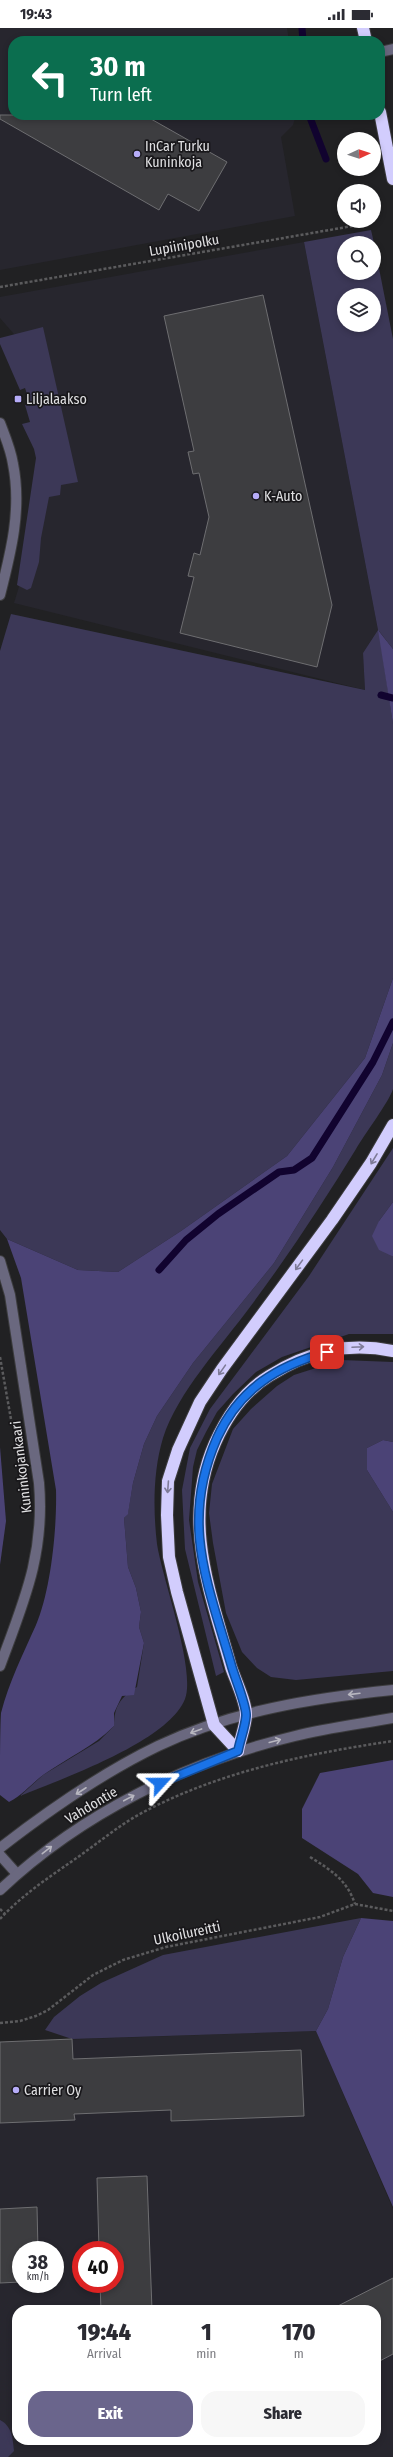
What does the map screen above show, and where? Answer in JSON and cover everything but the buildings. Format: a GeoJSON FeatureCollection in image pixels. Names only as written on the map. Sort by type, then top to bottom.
{"type":"FeatureCollection","features":[{"type":"Feature","properties":{"kind":"highway"},"geometry":{"type":"LineString","coordinates":[[382,120],[393,179]]}},
{"type":"Feature","properties":{"kind":"highway"},"geometry":{"type":"LineString","coordinates":[[238,1751],[214,1725],[169,1557],[167,1515],[168,1481],[178,1450],[200,1402],[222,1369],[332,1220],[371,1163],[393,1125]]}},
{"type":"Feature","properties":{"kind":"highway"},"geometry":{"type":"LineString","coordinates":[[238,1751],[246,1715],[201,1556],[198,1516],[200,1491],[206,1464],[225,1420],[239,1401],[262,1381],[287,1365],[341,1348],[363,1346],[393,1351]]}},
{"type":"Feature","properties":{"kind":"street"},"geometry":{"type":"LineString","coordinates":[[0,423],[13,462],[17,505],[15,531],[0,595]]}},
{"type":"Feature","properties":{"kind":"street","name":"Kuninkojankaari"},"geometry":{"type":"LineString","coordinates":[[0,1260],[10,1295],[39,1483],[42,1512],[35,1567],[0,1666]]}},
{"type":"Feature","properties":{"kind":"street","name":"Vahdontie"},"geometry":{"type":"LineString","coordinates":[[0,1848],[42,1816],[138,1756],[159,1745],[246,1715],[333,1697],[393,1690]]}},
{"type":"Feature","properties":{"kind":"street","name":"Vahdontie"},"geometry":{"type":"LineString","coordinates":[[0,1890],[17,1874],[95,1817],[148,1788],[238,1751],[295,1736],[393,1718]]}},
{"type":"Feature","properties":{"kind":"street"},"geometry":{"type":"LineString","coordinates":[[0,1855],[17,1874]]}},
{"type":"Feature","properties":{"kind":"path","name":"Lupiinipolku"},"geometry":{"type":"LineString","coordinates":[[0,287],[341,228]]}},
{"type":"Feature","properties":{"kind":"path"},"geometry":{"type":"LineString","coordinates":[[0,1357],[12,1427]]}},
{"type":"Feature","properties":{"kind":"path"},"geometry":{"type":"LineString","coordinates":[[0,1919],[34,1888],[137,1816],[192,1790],[233,1774],[272,1763],[328,1751],[393,1741]]}},
{"type":"Feature","properties":{"kind":"path"},"geometry":{"type":"LineString","coordinates":[[310,1857],[339,1876],[350,1890],[355,1904],[393,1911]]}},
{"type":"Feature","properties":{"kind":"path","name":"Ulkoilureitti"},"geometry":{"type":"LineString","coordinates":[[0,2023],[20,2021],[48,2010],[93,1975],[123,1960],[166,1947],[320,1917],[355,1904]]}},
{"type":"Feature","properties":{"kind":"path"},"geometry":{"type":"LineString","coordinates":[[0,1909],[5,1914]]}},
{"type":"Feature","properties":{"kind":"shaded area"},"geometry":{"type":"Polygon","coordinates":[[[0,28],[287,28],[288,36],[8,36],[8,120],[294,120],[293,125],[281,137],[295,216],[0,270],[0,28]]]}},
{"type":"Feature","properties":{"kind":"shaded area"},"geometry":{"type":"Polygon","coordinates":[[[371,230],[372,236],[338,236],[371,230]]]}},
{"type":"Feature","properties":{"kind":"shaded area"},"geometry":{"type":"Polygon","coordinates":[[[337,236],[337,280],[381,280],[381,278],[393,339],[393,649],[379,631],[393,724],[393,978],[365,1058],[287,1156],[181,1231],[118,1272],[78,1270],[7,1239],[0,1230],[0,651],[11,614],[365,690],[363,653],[378,630],[304,242],[337,236]]]}},
{"type":"Feature","properties":{"kind":"shaded area"},"geometry":{"type":"Polygon","coordinates":[[[304,242],[378,630],[363,653],[365,690],[14,603],[57,461],[40,364],[0,318],[0,297],[304,242]]]}},
{"type":"Feature","properties":{"kind":"shaded area"},"geometry":{"type":"Polygon","coordinates":[[[43,327],[78,482],[61,485],[60,495],[49,497],[41,538],[39,562],[31,588],[27,590],[17,585],[36,458],[34,449],[22,424],[30,422],[25,405],[30,403],[25,388],[20,390],[0,344],[0,338],[43,327]]]}},
{"type":"Feature","properties":{"kind":"shaded area"},"geometry":{"type":"Polygon","coordinates":[[[378,630],[393,649],[393,724],[378,630]]]}},
{"type":"Feature","properties":{"kind":"shaded area"},"geometry":{"type":"Polygon","coordinates":[[[393,978],[393,1043],[382,1075],[333,1167],[274,1263],[193,1363],[157,1416],[144,1444],[133,1483],[128,1514],[124,1518],[128,1567],[136,1588],[141,1612],[139,1627],[144,1643],[134,1695],[122,1696],[114,1713],[114,1726],[106,1733],[89,1746],[43,1775],[23,1793],[9,1802],[0,1795],[1,1713],[12,1679],[36,1625],[46,1594],[54,1540],[56,1490],[21,1278],[7,1239],[78,1270],[118,1272],[181,1231],[287,1156],[365,1058],[393,978]]]}},
{"type":"Feature","properties":{"kind":"shaded area"},"geometry":{"type":"Polygon","coordinates":[[[393,1043],[393,1089],[387,1102],[292,1249],[189,1387],[170,1421],[163,1438],[157,1464],[155,1491],[157,1544],[177,1623],[186,1667],[187,1685],[185,1699],[175,1715],[158,1730],[136,1744],[86,1769],[20,1796],[43,1775],[99,1741],[114,1726],[115,1713],[123,1698],[137,1687],[144,1643],[139,1627],[141,1612],[136,1588],[128,1567],[124,1518],[128,1513],[133,1483],[144,1444],[157,1416],[193,1363],[274,1263],[333,1167],[382,1075],[393,1043]]]}},
{"type":"Feature","properties":{"kind":"shaded area"},"geometry":{"type":"Polygon","coordinates":[[[393,1148],[393,1202],[379,1221],[393,1256],[393,1334],[349,1334],[282,1357],[256,1372],[217,1412],[197,1450],[193,1467],[189,1520],[198,1582],[224,1672],[216,1676],[185,1549],[182,1490],[190,1448],[210,1409],[309,1276],[393,1148]]]}},
{"type":"Feature","properties":{"kind":"shaded area"},"geometry":{"type":"Polygon","coordinates":[[[393,1202],[392,1256],[379,1250],[372,1236],[379,1221],[393,1202]]]}},
{"type":"Feature","properties":{"kind":"shaded area"},"geometry":{"type":"Polygon","coordinates":[[[341,1360],[393,1362],[393,1442],[383,1440],[367,1448],[367,1470],[393,1512],[393,1671],[296,1680],[271,1677],[257,1668],[242,1652],[226,1613],[209,1513],[212,1484],[233,1429],[251,1409],[277,1386],[294,1375],[341,1360]]]}},
{"type":"Feature","properties":{"kind":"shaded area"},"geometry":{"type":"Polygon","coordinates":[[[383,1440],[393,1442],[393,1512],[367,1470],[367,1448],[383,1440]]]}},
{"type":"Feature","properties":{"kind":"shaded area"},"geometry":{"type":"Polygon","coordinates":[[[0,1447],[6,1521],[0,1565],[0,1447]]]}},
{"type":"Feature","properties":{"kind":"shaded area"},"geometry":{"type":"Polygon","coordinates":[[[393,1760],[393,1897],[373,1893],[358,1874],[302,1838],[302,1809],[320,1773],[393,1760]]]}},
{"type":"Feature","properties":{"kind":"shaded area"},"geometry":{"type":"Polygon","coordinates":[[[361,1918],[343,1957],[328,2009],[316,2031],[72,2039],[45,2030],[54,2017],[80,1996],[101,1983],[163,1955],[361,1918]]]}},
{"type":"Feature","properties":{"kind":"shaded area"},"geometry":{"type":"Polygon","coordinates":[[[361,1918],[393,1921],[393,2207],[316,2031],[328,2009],[343,1957],[361,1918]]]}},
{"type":"Feature","properties":{"kind":"shaded area"},"geometry":{"type":"Polygon","coordinates":[[[316,2031],[393,2209],[393,2457],[0,2457],[0,2042],[316,2031]]]}},
{"type":"Feature","properties":{"kind":"shaded area"},"geometry":{"type":"Polygon","coordinates":[[[0,2420],[9,2429],[14,2451],[8,2457],[0,2457],[0,2420]]]}},
{"type":"Feature","properties":{"kind":"waterway"},"geometry":{"type":"LineString","coordinates":[[302,28],[303,36]]}},
{"type":"Feature","properties":{"kind":"waterway"},"geometry":{"type":"LineString","coordinates":[[311,120],[326,159]]}},
{"type":"Feature","properties":{"kind":"waterway"},"geometry":{"type":"LineString","coordinates":[[381,695],[393,698]]}},
{"type":"Feature","properties":{"kind":"waterway"},"geometry":{"type":"LineString","coordinates":[[159,1270],[186,1240],[218,1214],[279,1172],[294,1170],[312,1158],[373,1062],[393,1022]]}},
{"type":"Feature","properties":{"kind":"place","name":"InCar Turku Kuninkoja"},"geometry":{"type":"Point","coordinates":[137,154]}},
{"type":"Feature","properties":{"kind":"place","name":"Liljalaakso"},"geometry":{"type":"Point","coordinates":[18,399]}},
{"type":"Feature","properties":{"kind":"place","name":"K-Auto"},"geometry":{"type":"Point","coordinates":[256,496]}},
{"type":"Feature","properties":{"kind":"place","name":"Carrier Oy"},"geometry":{"type":"Point","coordinates":[16,2090]}},
{"type":"Feature","properties":{"kind":"route"},"geometry":{"type":"LineString","coordinates":[[160,1783],[238,1751],[246,1715],[201,1556],[198,1516],[200,1491],[206,1464],[225,1420],[239,1401],[262,1381],[287,1365],[327,1352]]}}]}
